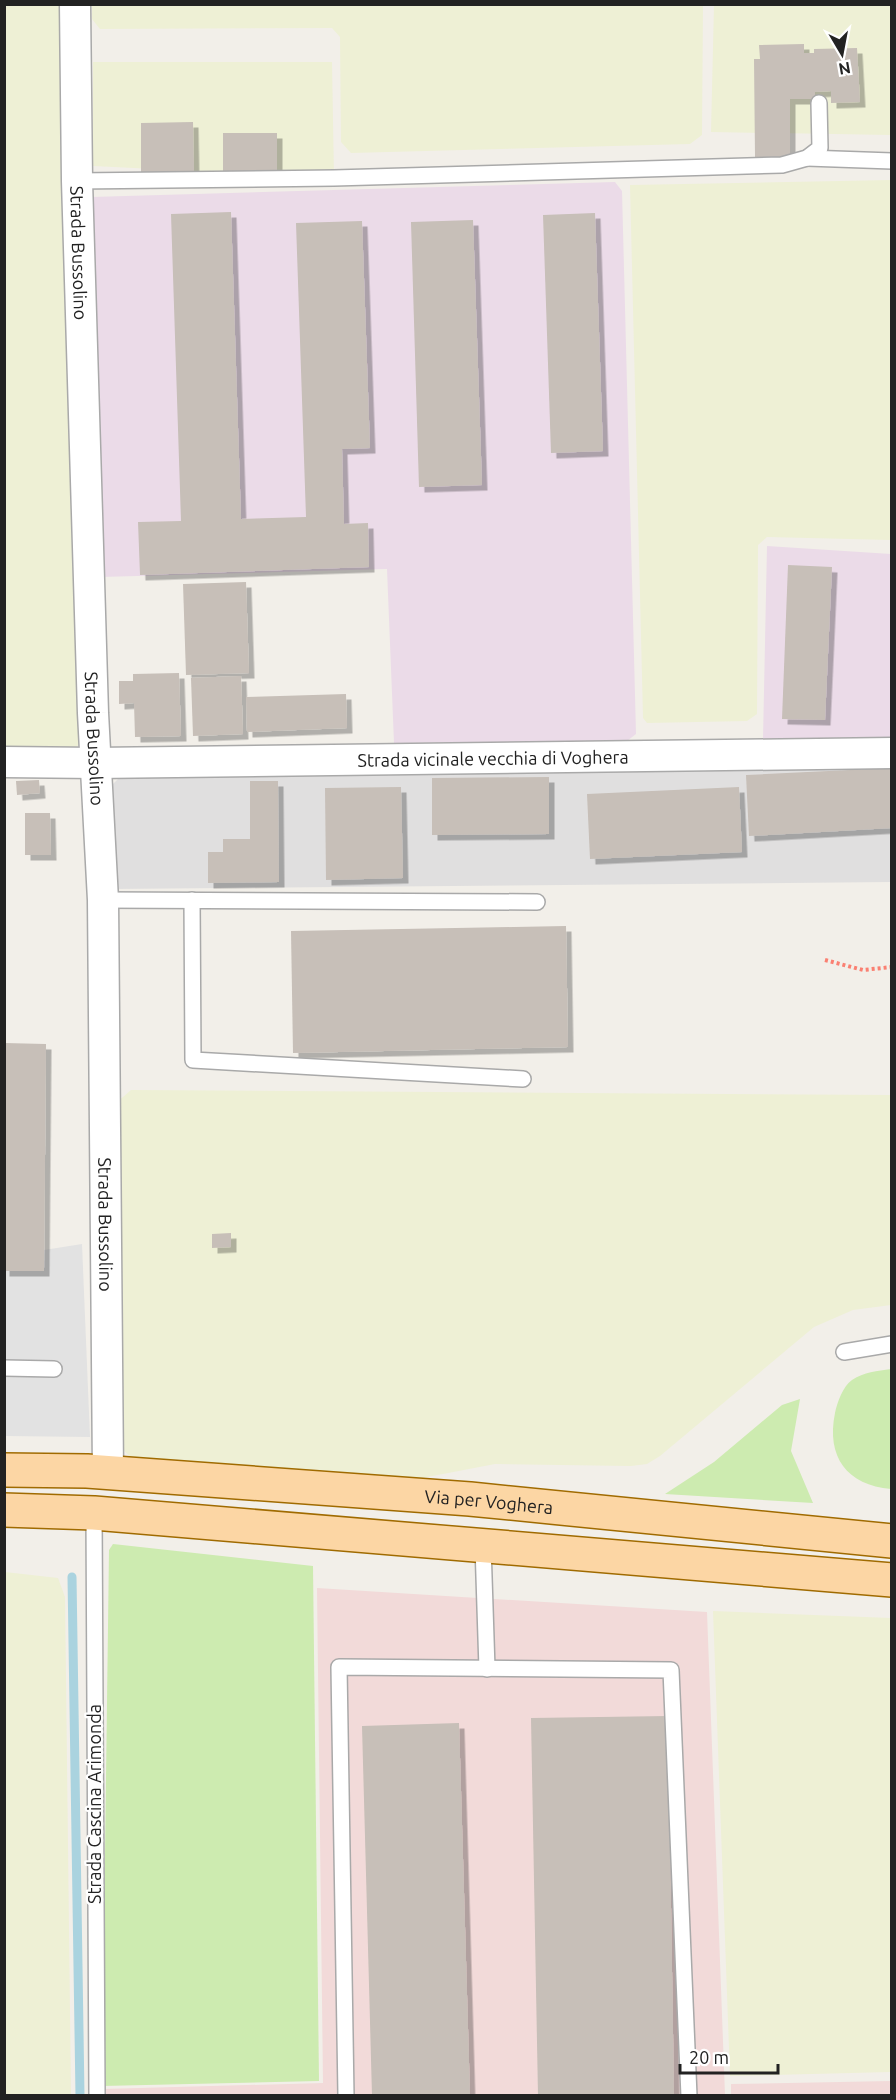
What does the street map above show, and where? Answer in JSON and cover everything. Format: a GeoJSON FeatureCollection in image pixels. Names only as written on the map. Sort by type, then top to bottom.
{"type":"FeatureCollection","features":[{"type":"Feature","properties":{"kind":"main road","name":"Via per Voghera"},"geometry":{"type":"LineString","coordinates":[[4,1470],[97,1472],[470,1499],[891,1541]]}},
{"type":"Feature","properties":{"kind":"main road"},"geometry":{"type":"LineString","coordinates":[[4,1510],[94,1513],[891,1580]]}},
{"type":"Feature","properties":{"kind":"street","name":"Strada Bussolino"},"geometry":{"type":"LineString","coordinates":[[75,4],[77,181],[96,763],[103,900],[97,1472]]}},
{"type":"Feature","properties":{"kind":"street","name":"Strada vicinale vecchia di Voghera"},"geometry":{"type":"LineString","coordinates":[[4,762],[96,763],[891,753]]}},
{"type":"Feature","properties":{"kind":"lane"},"geometry":{"type":"LineString","coordinates":[[807,158],[820,148],[819,103]]}},
{"type":"Feature","properties":{"kind":"lane"},"geometry":{"type":"LineString","coordinates":[[77,181],[334,178],[782,165],[807,158],[891,161]]}},
{"type":"Feature","properties":{"kind":"lane"},"geometry":{"type":"LineString","coordinates":[[103,900],[537,902]]}},
{"type":"Feature","properties":{"kind":"lane"},"geometry":{"type":"LineString","coordinates":[[192,900],[193,1060],[523,1079]]}},
{"type":"Feature","properties":{"kind":"lane"},"geometry":{"type":"LineString","coordinates":[[844,1352],[891,1344]]}},
{"type":"Feature","properties":{"kind":"lane"},"geometry":{"type":"LineString","coordinates":[[4,1368],[54,1369]]}},
{"type":"Feature","properties":{"kind":"lane","name":"Strada Cascina Arimonda"},"geometry":{"type":"LineString","coordinates":[[94,1513],[97,2096]]}},
{"type":"Feature","properties":{"kind":"lane"},"geometry":{"type":"LineString","coordinates":[[483,1546],[487,1668]]}},
{"type":"Feature","properties":{"kind":"lane"},"geometry":{"type":"LineString","coordinates":[[345,2096],[339,1667],[671,1670],[689,2096]]}},
{"type":"Feature","properties":{"kind":"path"},"geometry":{"type":"LineString","coordinates":[[825,960],[863,970],[891,967]]}},
{"type":"Feature","properties":{"kind":"shaded area"},"geometry":{"type":"Polygon","coordinates":[[[615,182],[622,191],[636,734],[627,741],[394,743],[387,569],[100,577],[91,197],[615,182]]]}},
{"type":"Feature","properties":{"kind":"shaded area"},"geometry":{"type":"Polygon","coordinates":[[[767,546],[891,554],[891,737],[763,739],[767,546]]]}},
{"type":"Feature","properties":{"kind":"shaded area"},"geometry":{"type":"Polygon","coordinates":[[[891,759],[891,882],[112,889],[110,787],[121,776],[891,759]]]}},
{"type":"Feature","properties":{"kind":"shaded area"},"geometry":{"type":"Polygon","coordinates":[[[82,1244],[90,1437],[5,1436],[5,1271],[44,1250],[82,1244]]]}},
{"type":"Feature","properties":{"kind":"shaded area"},"geometry":{"type":"Polygon","coordinates":[[[317,1588],[707,1612],[725,2095],[103,2096],[103,2089],[323,2083],[317,1588]]]}},
{"type":"Feature","properties":{"kind":"shaded area"},"geometry":{"type":"Polygon","coordinates":[[[891,2081],[891,2095],[731,2095],[731,2084],[891,2081]]]}},
{"type":"Feature","properties":{"kind":"green space"},"geometry":{"type":"Polygon","coordinates":[[[5,5],[66,5],[81,743],[71,751],[5,750],[5,5]]]}},
{"type":"Feature","properties":{"kind":"green space"},"geometry":{"type":"Polygon","coordinates":[[[92,5],[703,5],[702,135],[690,144],[351,153],[341,142],[340,37],[332,28],[100,29],[92,19],[92,5]]]}},
{"type":"Feature","properties":{"kind":"green space"},"geometry":{"type":"Polygon","coordinates":[[[714,5],[891,5],[891,135],[711,132],[714,5]]]}},
{"type":"Feature","properties":{"kind":"green space"},"geometry":{"type":"Polygon","coordinates":[[[93,62],[332,62],[334,178],[93,166],[93,62]]]}},
{"type":"Feature","properties":{"kind":"green space"},"geometry":{"type":"Polygon","coordinates":[[[891,180],[891,540],[767,537],[758,545],[757,714],[747,721],[647,723],[643,718],[630,185],[891,180]]]}},
{"type":"Feature","properties":{"kind":"green space"},"geometry":{"type":"Polygon","coordinates":[[[131,1090],[891,1095],[891,1305],[853,1310],[814,1327],[660,1456],[647,1464],[631,1466],[495,1464],[417,1479],[135,1461],[122,1449],[115,1104],[131,1090]]]}},
{"type":"Feature","properties":{"kind":"green space"},"geometry":{"type":"Polygon","coordinates":[[[892,1369],[891,1489],[862,1482],[843,1466],[837,1455],[833,1429],[837,1404],[849,1383],[866,1374],[892,1369]]]}},
{"type":"Feature","properties":{"kind":"green space"},"geometry":{"type":"Polygon","coordinates":[[[800,1399],[791,1451],[813,1503],[665,1494],[714,1462],[782,1405],[800,1399]]]}},
{"type":"Feature","properties":{"kind":"green space"},"geometry":{"type":"Polygon","coordinates":[[[113,1544],[313,1566],[319,2081],[102,2086],[109,1550],[113,1544]]]}},
{"type":"Feature","properties":{"kind":"green space"},"geometry":{"type":"Polygon","coordinates":[[[5,1572],[58,1578],[65,1597],[71,2095],[5,2095],[5,1572]]]}},
{"type":"Feature","properties":{"kind":"green space"},"geometry":{"type":"Polygon","coordinates":[[[713,1611],[891,1618],[891,2072],[730,2076],[713,1611]]]}},
{"type":"Feature","properties":{"kind":"building"},"geometry":{"type":"Polygon","coordinates":[[[804,44],[804,53],[814,53],[814,49],[857,48],[860,102],[831,103],[831,91],[815,92],[815,99],[790,99],[790,157],[755,157],[754,59],[760,59],[759,45],[804,44]]]}},
{"type":"Feature","properties":{"kind":"building"},"geometry":{"type":"Polygon","coordinates":[[[193,122],[194,172],[141,173],[141,123],[193,122]]]}},
{"type":"Feature","properties":{"kind":"building"},"geometry":{"type":"Polygon","coordinates":[[[223,133],[277,133],[277,172],[223,173],[223,133]]]}},
{"type":"Feature","properties":{"kind":"building"},"geometry":{"type":"Polygon","coordinates":[[[231,212],[241,519],[306,517],[296,223],[362,221],[370,448],[342,449],[344,524],[368,523],[369,567],[140,575],[138,522],[181,521],[171,214],[231,212]]]}},
{"type":"Feature","properties":{"kind":"building"},"geometry":{"type":"Polygon","coordinates":[[[595,213],[603,451],[551,453],[543,215],[595,213]]]}},
{"type":"Feature","properties":{"kind":"building"},"geometry":{"type":"Polygon","coordinates":[[[473,220],[482,485],[419,487],[411,222],[473,220]]]}},
{"type":"Feature","properties":{"kind":"building"},"geometry":{"type":"Polygon","coordinates":[[[788,565],[832,567],[825,720],[782,719],[788,565]]]}},
{"type":"Feature","properties":{"kind":"building"},"geometry":{"type":"Polygon","coordinates":[[[246,582],[249,673],[186,675],[183,584],[246,582]]]}},
{"type":"Feature","properties":{"kind":"building"},"geometry":{"type":"Polygon","coordinates":[[[179,673],[181,736],[135,737],[134,703],[119,704],[119,681],[133,681],[133,674],[179,673]]]}},
{"type":"Feature","properties":{"kind":"building"},"geometry":{"type":"Polygon","coordinates":[[[241,676],[243,734],[193,736],[191,678],[241,676]]]}},
{"type":"Feature","properties":{"kind":"building"},"geometry":{"type":"Polygon","coordinates":[[[346,694],[347,728],[247,732],[246,697],[346,694]]]}},
{"type":"Feature","properties":{"kind":"building"},"geometry":{"type":"Polygon","coordinates":[[[892,768],[892,828],[749,836],[746,775],[892,768]]]}},
{"type":"Feature","properties":{"kind":"building"},"geometry":{"type":"Polygon","coordinates":[[[549,777],[549,834],[432,835],[432,778],[549,777]]]}},
{"type":"Feature","properties":{"kind":"building"},"geometry":{"type":"Polygon","coordinates":[[[39,780],[40,793],[17,795],[16,781],[39,780]]]}},
{"type":"Feature","properties":{"kind":"building"},"geometry":{"type":"Polygon","coordinates":[[[250,781],[278,781],[279,882],[208,883],[208,852],[223,852],[223,839],[250,839],[250,781]]]}},
{"type":"Feature","properties":{"kind":"building"},"geometry":{"type":"Polygon","coordinates":[[[401,787],[403,878],[326,880],[325,788],[401,787]]]}},
{"type":"Feature","properties":{"kind":"building"},"geometry":{"type":"Polygon","coordinates":[[[739,787],[742,852],[590,859],[587,794],[739,787]]]}},
{"type":"Feature","properties":{"kind":"building"},"geometry":{"type":"Polygon","coordinates":[[[25,813],[50,813],[51,855],[25,855],[25,813]]]}},
{"type":"Feature","properties":{"kind":"building"},"geometry":{"type":"Polygon","coordinates":[[[566,926],[568,1047],[293,1053],[291,931],[566,926]]]}},
{"type":"Feature","properties":{"kind":"building"},"geometry":{"type":"Polygon","coordinates":[[[4,1043],[46,1044],[44,1271],[4,1271],[4,1043]]]}},
{"type":"Feature","properties":{"kind":"building"},"geometry":{"type":"Polygon","coordinates":[[[231,1233],[231,1247],[212,1248],[212,1234],[231,1233]]]}},
{"type":"Feature","properties":{"kind":"building"},"geometry":{"type":"Polygon","coordinates":[[[668,1716],[674,2096],[538,2096],[531,1718],[668,1716]]]}},
{"type":"Feature","properties":{"kind":"building"},"geometry":{"type":"Polygon","coordinates":[[[459,1723],[470,2096],[372,2096],[362,1726],[459,1723]]]}},
{"type":"Feature","properties":{"kind":"waterway"},"geometry":{"type":"LineString","coordinates":[[72,1577],[80,2096]]}}]}
